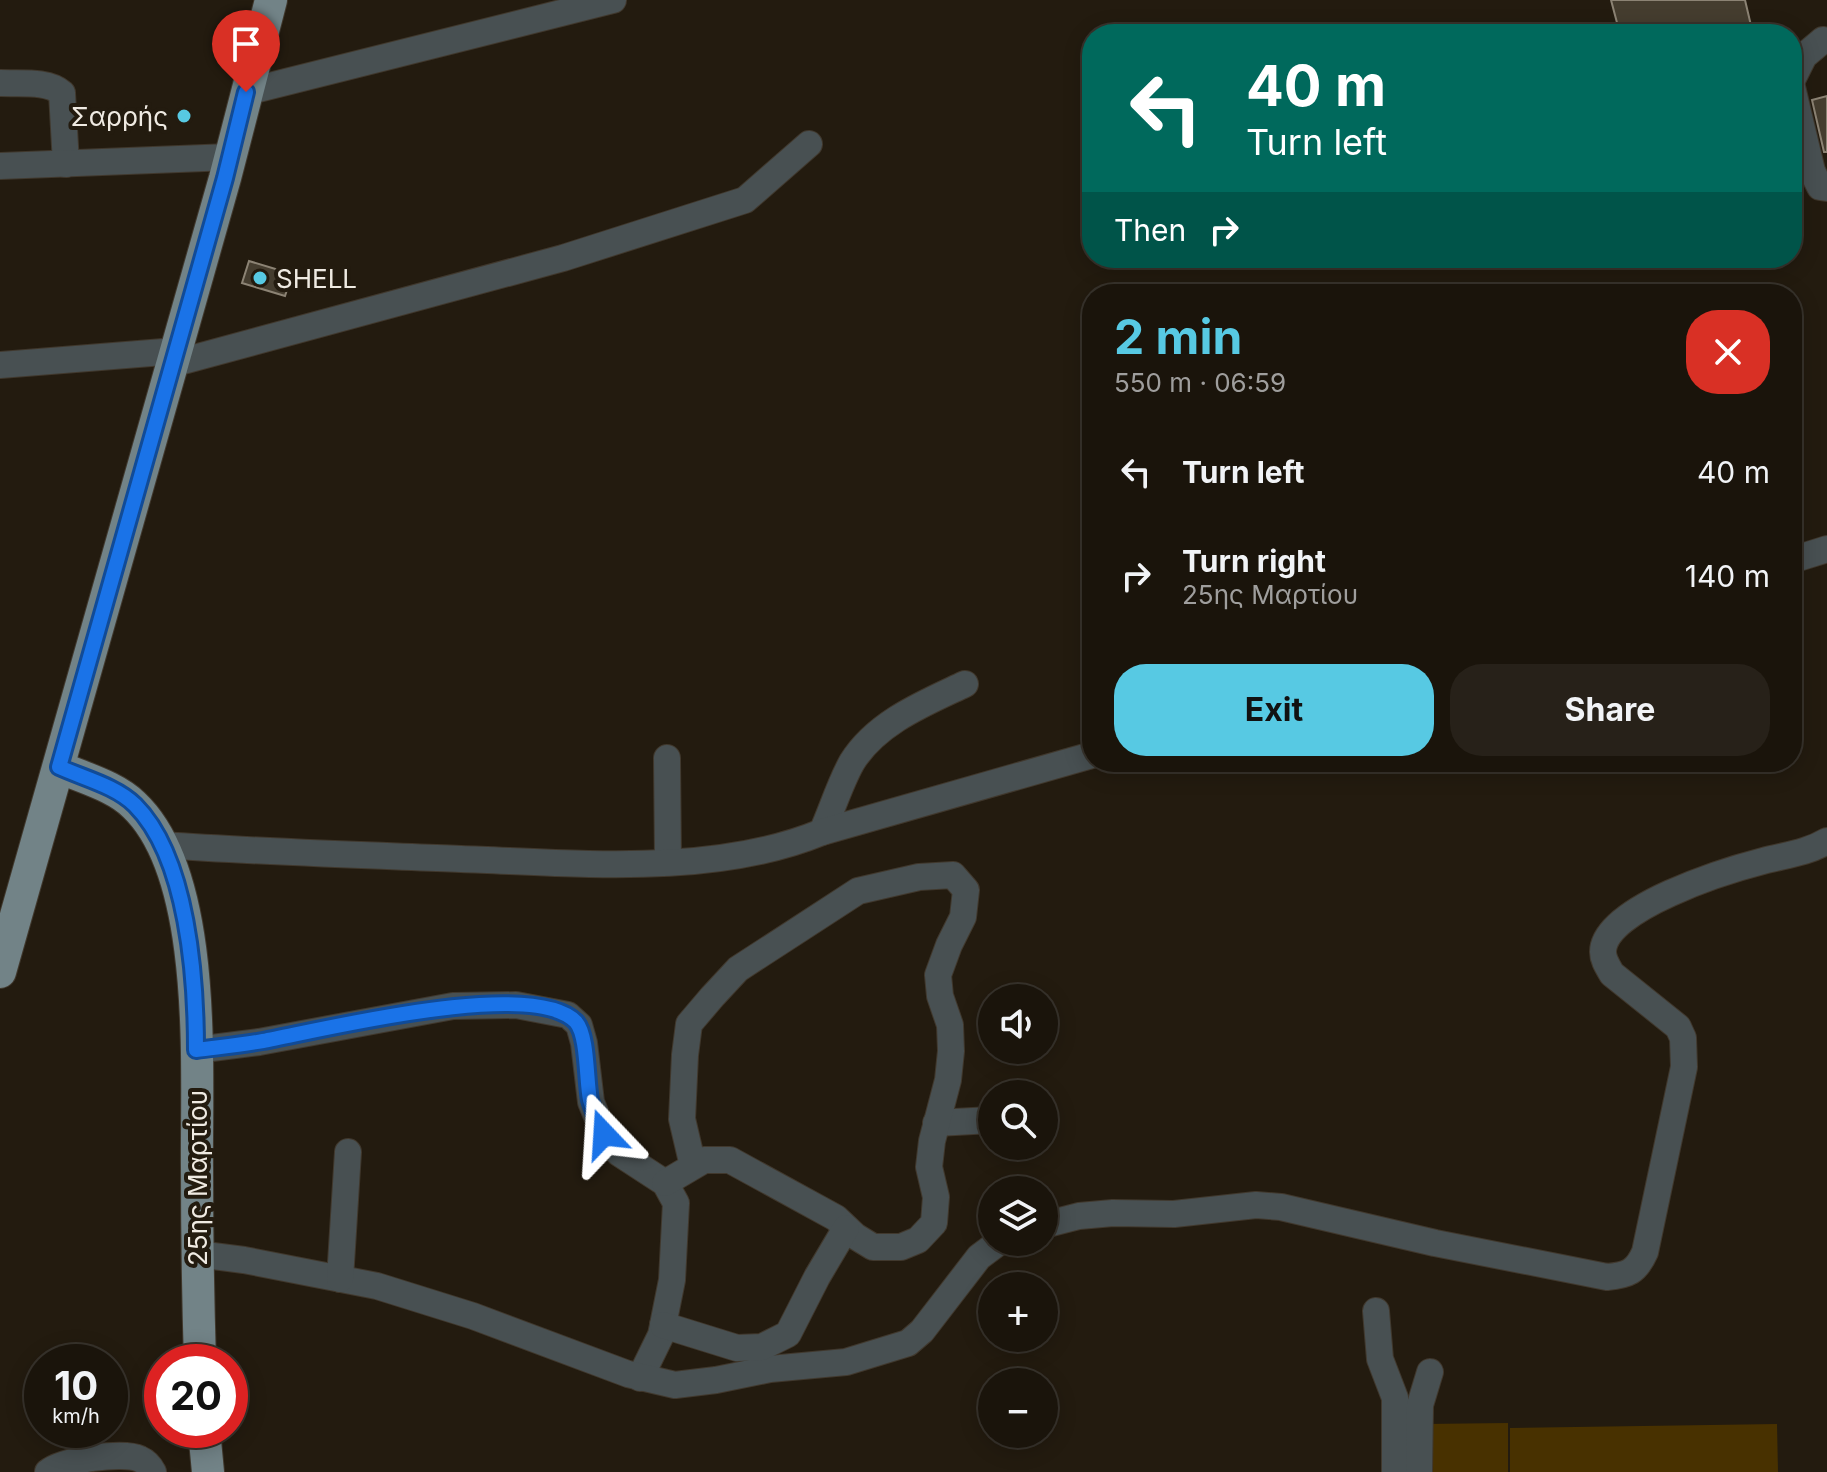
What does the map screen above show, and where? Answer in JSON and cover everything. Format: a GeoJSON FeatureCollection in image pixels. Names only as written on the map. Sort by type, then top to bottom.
{"type":"FeatureCollection","features":[{"type":"Feature","properties":{"kind":"main road"},"geometry":{"type":"LineString","coordinates":[[0,972],[174,358],[271,0]]}},
{"type":"Feature","properties":{"kind":"main road","name":"25ης Μαρτίου"},"geometry":{"type":"LineString","coordinates":[[59,767],[120,794],[134,804],[162,845],[186,922],[196,1023],[200,1344]]}},
{"type":"Feature","properties":{"kind":"main road"},"geometry":{"type":"LineString","coordinates":[[206,1448],[208,1472]]}},
{"type":"Feature","properties":{"kind":"street"},"geometry":{"type":"LineString","coordinates":[[246,92],[613,0]]}},
{"type":"Feature","properties":{"kind":"street"},"geometry":{"type":"LineString","coordinates":[[1802,64],[1826,47]]}},
{"type":"Feature","properties":{"kind":"street"},"geometry":{"type":"LineString","coordinates":[[0,83],[45,85],[62,93],[66,164]]}},
{"type":"Feature","properties":{"kind":"street"},"geometry":{"type":"LineString","coordinates":[[1802,115],[1812,171],[1820,187],[1827,188]]}},
{"type":"Feature","properties":{"kind":"street"},"geometry":{"type":"LineString","coordinates":[[0,365],[174,358],[563,258],[745,200],[809,144]]}},
{"type":"Feature","properties":{"kind":"street"},"geometry":{"type":"LineString","coordinates":[[0,166],[230,157]]}},
{"type":"Feature","properties":{"kind":"street"},"geometry":{"type":"LineString","coordinates":[[1802,557],[1827,549]]}},
{"type":"Feature","properties":{"kind":"street"},"geometry":{"type":"LineString","coordinates":[[822,832],[852,762],[874,736],[911,710],[965,684]]}},
{"type":"Feature","properties":{"kind":"street"},"geometry":{"type":"LineString","coordinates":[[667,758],[668,861]]}},
{"type":"Feature","properties":{"kind":"street"},"geometry":{"type":"LineString","coordinates":[[162,845],[553,862],[668,861],[740,856],[792,845],[822,832],[1082,758]]}},
{"type":"Feature","properties":{"kind":"street"},"geometry":{"type":"LineString","coordinates":[[1058,1221],[1113,1213],[1174,1214],[1256,1205],[1281,1207],[1435,1243],[1607,1277],[1631,1273],[1638,1267],[1645,1252],[1684,1067],[1684,1049],[1678,1027],[1612,974],[1605,963],[1603,950],[1607,939],[1615,927],[1634,911],[1660,897],[1761,862],[1809,850],[1827,841]]}},
{"type":"Feature","properties":{"kind":"street"},"geometry":{"type":"LineString","coordinates":[[665,1183],[704,1160],[730,1160],[836,1218],[873,1247],[901,1247],[918,1240],[934,1223],[936,1197],[929,1167],[936,1123],[948,1080],[951,1051],[950,1025],[940,996],[938,975],[963,917],[966,890],[953,875],[919,877],[858,891],[738,969],[712,997],[689,1024],[685,1055],[682,1119],[693,1166]]}},
{"type":"Feature","properties":{"kind":"street"},"geometry":{"type":"LineString","coordinates":[[196,1050],[259,1042],[453,1006],[516,1005],[568,1015],[579,1025],[591,1102],[604,1134],[619,1153],[665,1183],[676,1203],[672,1280],[663,1325],[640,1378]]}},
{"type":"Feature","properties":{"kind":"street"},"geometry":{"type":"LineString","coordinates":[[936,1123],[978,1121]]}},
{"type":"Feature","properties":{"kind":"street"},"geometry":{"type":"LineString","coordinates":[[340,1279],[348,1152]]}},
{"type":"Feature","properties":{"kind":"street"},"geometry":{"type":"LineString","coordinates":[[663,1325],[737,1348],[762,1347],[788,1334],[846,1228]]}},
{"type":"Feature","properties":{"kind":"street"},"geometry":{"type":"LineString","coordinates":[[197,1254],[377,1286],[473,1316],[640,1378],[675,1385],[770,1369],[846,1362],[908,1343],[922,1331],[980,1256]]}},
{"type":"Feature","properties":{"kind":"street"},"geometry":{"type":"LineString","coordinates":[[1376,1311],[1380,1359],[1395,1398],[1395,1472]]}},
{"type":"Feature","properties":{"kind":"street"},"geometry":{"type":"LineString","coordinates":[[1419,1472],[1420,1405],[1430,1372]]}},
{"type":"Feature","properties":{"kind":"street"},"geometry":{"type":"LineString","coordinates":[[48,1472],[55,1467],[123,1456],[142,1459],[153,1472]]}},
{"type":"Feature","properties":{"kind":"shaded area"},"geometry":{"type":"Polygon","coordinates":[[[1508,1423],[1508,1472],[1425,1472],[1424,1424],[1508,1423]]]}},
{"type":"Feature","properties":{"kind":"shaded area"},"geometry":{"type":"Polygon","coordinates":[[[1777,1424],[1778,1472],[1510,1472],[1510,1428],[1777,1424]]]}},
{"type":"Feature","properties":{"kind":"building"},"geometry":{"type":"Polygon","coordinates":[[[1611,0],[1745,0],[1751,24],[1617,24],[1611,0]]]}},
{"type":"Feature","properties":{"kind":"building"},"geometry":{"type":"Polygon","coordinates":[[[1827,96],[1827,152],[1824,152],[1812,100],[1827,96]]]}},
{"type":"Feature","properties":{"kind":"building"},"geometry":{"type":"Polygon","coordinates":[[[249,261],[292,274],[285,296],[242,283],[249,261]]]}},
{"type":"Feature","properties":{"kind":"place","name":"Σαρρής"},"geometry":{"type":"Point","coordinates":[184,116]}},
{"type":"Feature","properties":{"kind":"place","name":"SHELL"},"geometry":{"type":"Point","coordinates":[260,278]}},
{"type":"Feature","properties":{"kind":"route"},"geometry":{"type":"LineString","coordinates":[[246,92],[225,178],[59,767],[120,794],[134,804],[162,845],[186,922],[196,1050],[259,1042],[453,1006],[484,1004],[541,1008],[568,1015],[579,1025],[591,1102],[604,1134]]}}]}
